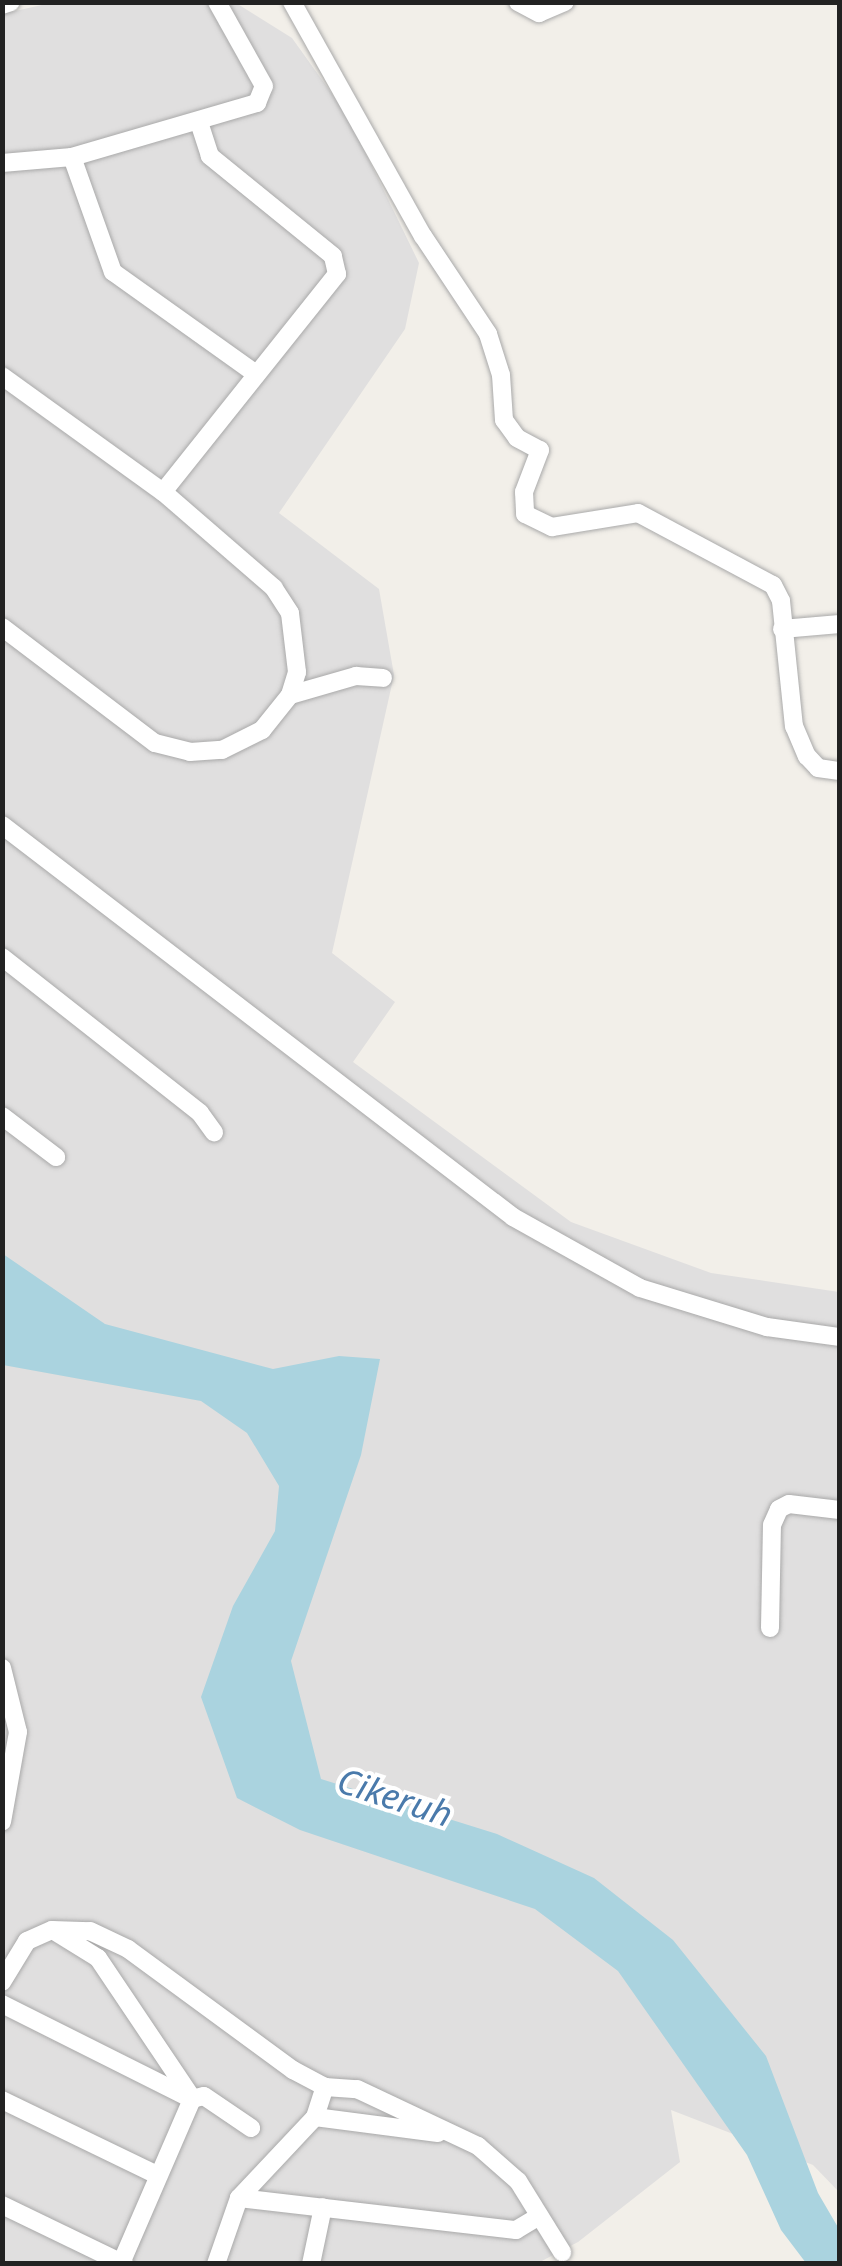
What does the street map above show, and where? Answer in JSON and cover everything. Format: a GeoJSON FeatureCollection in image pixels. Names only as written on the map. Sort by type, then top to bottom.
{"type":"FeatureCollection","features":[{"type":"Feature","properties":{"kind":"street"},"geometry":{"type":"LineString","coordinates":[[2,5],[10,2]]}},
{"type":"Feature","properties":{"kind":"street"},"geometry":{"type":"LineString","coordinates":[[2,163],[72,157],[257,102],[264,86],[218,2]]}},
{"type":"Feature","properties":{"kind":"street"},"geometry":{"type":"LineString","coordinates":[[292,2],[423,236],[488,334],[501,374],[504,420],[517,438],[540,450],[524,492],[525,514],[552,527],[628,513],[661,521],[774,584],[789,706],[802,746],[818,768],[840,771]]}},
{"type":"Feature","properties":{"kind":"street"},"geometry":{"type":"LineString","coordinates":[[518,2],[538,13],[564,2]]}},
{"type":"Feature","properties":{"kind":"street"},"geometry":{"type":"LineString","coordinates":[[163,492],[337,274],[338,265],[221,168],[210,156],[199,122]]}},
{"type":"Feature","properties":{"kind":"street"},"geometry":{"type":"LineString","coordinates":[[72,157],[113,272],[256,374]]}},
{"type":"Feature","properties":{"kind":"street"},"geometry":{"type":"LineString","coordinates":[[2,376],[163,492],[282,600],[296,640],[290,695],[262,730],[242,742],[190,752],[155,743],[2,627]]}},
{"type":"Feature","properties":{"kind":"street"},"geometry":{"type":"LineString","coordinates":[[782,629],[840,624]]}},
{"type":"Feature","properties":{"kind":"street"},"geometry":{"type":"LineString","coordinates":[[290,695],[356,676],[382,678]]}},
{"type":"Feature","properties":{"kind":"street"},"geometry":{"type":"LineString","coordinates":[[2,825],[513,1217],[640,1288],[767,1327],[840,1337]]}},
{"type":"Feature","properties":{"kind":"street"},"geometry":{"type":"LineString","coordinates":[[2,957],[200,1113],[214,1132]]}},
{"type":"Feature","properties":{"kind":"street"},"geometry":{"type":"LineString","coordinates":[[2,1116],[56,1157]]}},
{"type":"Feature","properties":{"kind":"street"},"geometry":{"type":"LineString","coordinates":[[770,1628],[772,1524],[779,1509],[789,1504],[840,1510]]}},
{"type":"Feature","properties":{"kind":"street"},"geometry":{"type":"LineString","coordinates":[[2,1668],[18,1732],[2,1822]]}},
{"type":"Feature","properties":{"kind":"street"},"geometry":{"type":"LineString","coordinates":[[2,1982],[28,1942],[52,1930],[90,1931],[128,1949],[293,2070],[325,2086],[357,2089],[454,2136],[518,2182],[562,2252]]}},
{"type":"Feature","properties":{"kind":"street"},"geometry":{"type":"LineString","coordinates":[[52,1930],[98,1958],[192,2099]]}},
{"type":"Feature","properties":{"kind":"street"},"geometry":{"type":"LineString","coordinates":[[2,2004],[192,2099],[204,2096],[251,2128]]}},
{"type":"Feature","properties":{"kind":"street"},"geometry":{"type":"LineString","coordinates":[[216,2264],[239,2198],[315,2117],[325,2086]]}},
{"type":"Feature","properties":{"kind":"street"},"geometry":{"type":"LineString","coordinates":[[2,2205],[123,2262],[192,2099]]}},
{"type":"Feature","properties":{"kind":"street"},"geometry":{"type":"LineString","coordinates":[[2,2100],[157,2175]]}},
{"type":"Feature","properties":{"kind":"street"},"geometry":{"type":"LineString","coordinates":[[315,2117],[454,2136]]}},
{"type":"Feature","properties":{"kind":"street"},"geometry":{"type":"LineString","coordinates":[[239,2198],[516,2230],[539,2216]]}},
{"type":"Feature","properties":{"kind":"street"},"geometry":{"type":"LineString","coordinates":[[311,2264],[323,2208]]}},
{"type":"Feature","properties":{"kind":"shaded area"},"geometry":{"type":"Polygon","coordinates":[[[55,2],[236,3],[292,38],[347,115],[419,263],[405,329],[279,513],[379,589],[394,675],[332,953],[395,1002],[353,1062],[571,1222],[711,1273],[839,1292],[839,2192],[813,2165],[671,2110],[680,2162],[578,2242],[538,2263],[3,2263],[2,14],[55,2]]]}},
{"type":"Feature","properties":{"kind":"water"},"geometry":{"type":"Polygon","coordinates":[[[3,1254],[105,1324],[273,1369],[339,1356],[380,1359],[361,1455],[291,1661],[321,1779],[497,1834],[594,1878],[673,1940],[766,2056],[818,2193],[839,2229],[839,2263],[806,2263],[781,2230],[747,2155],[618,1971],[535,1909],[300,1830],[237,1798],[201,1697],[233,1606],[275,1531],[279,1486],[247,1433],[201,1401],[3,1365],[3,1254]]]}},
{"type":"Feature","properties":{"kind":"water label","name":"Cikeruh"},"geometry":{"type":"Point","coordinates":[395,1797]}}]}
